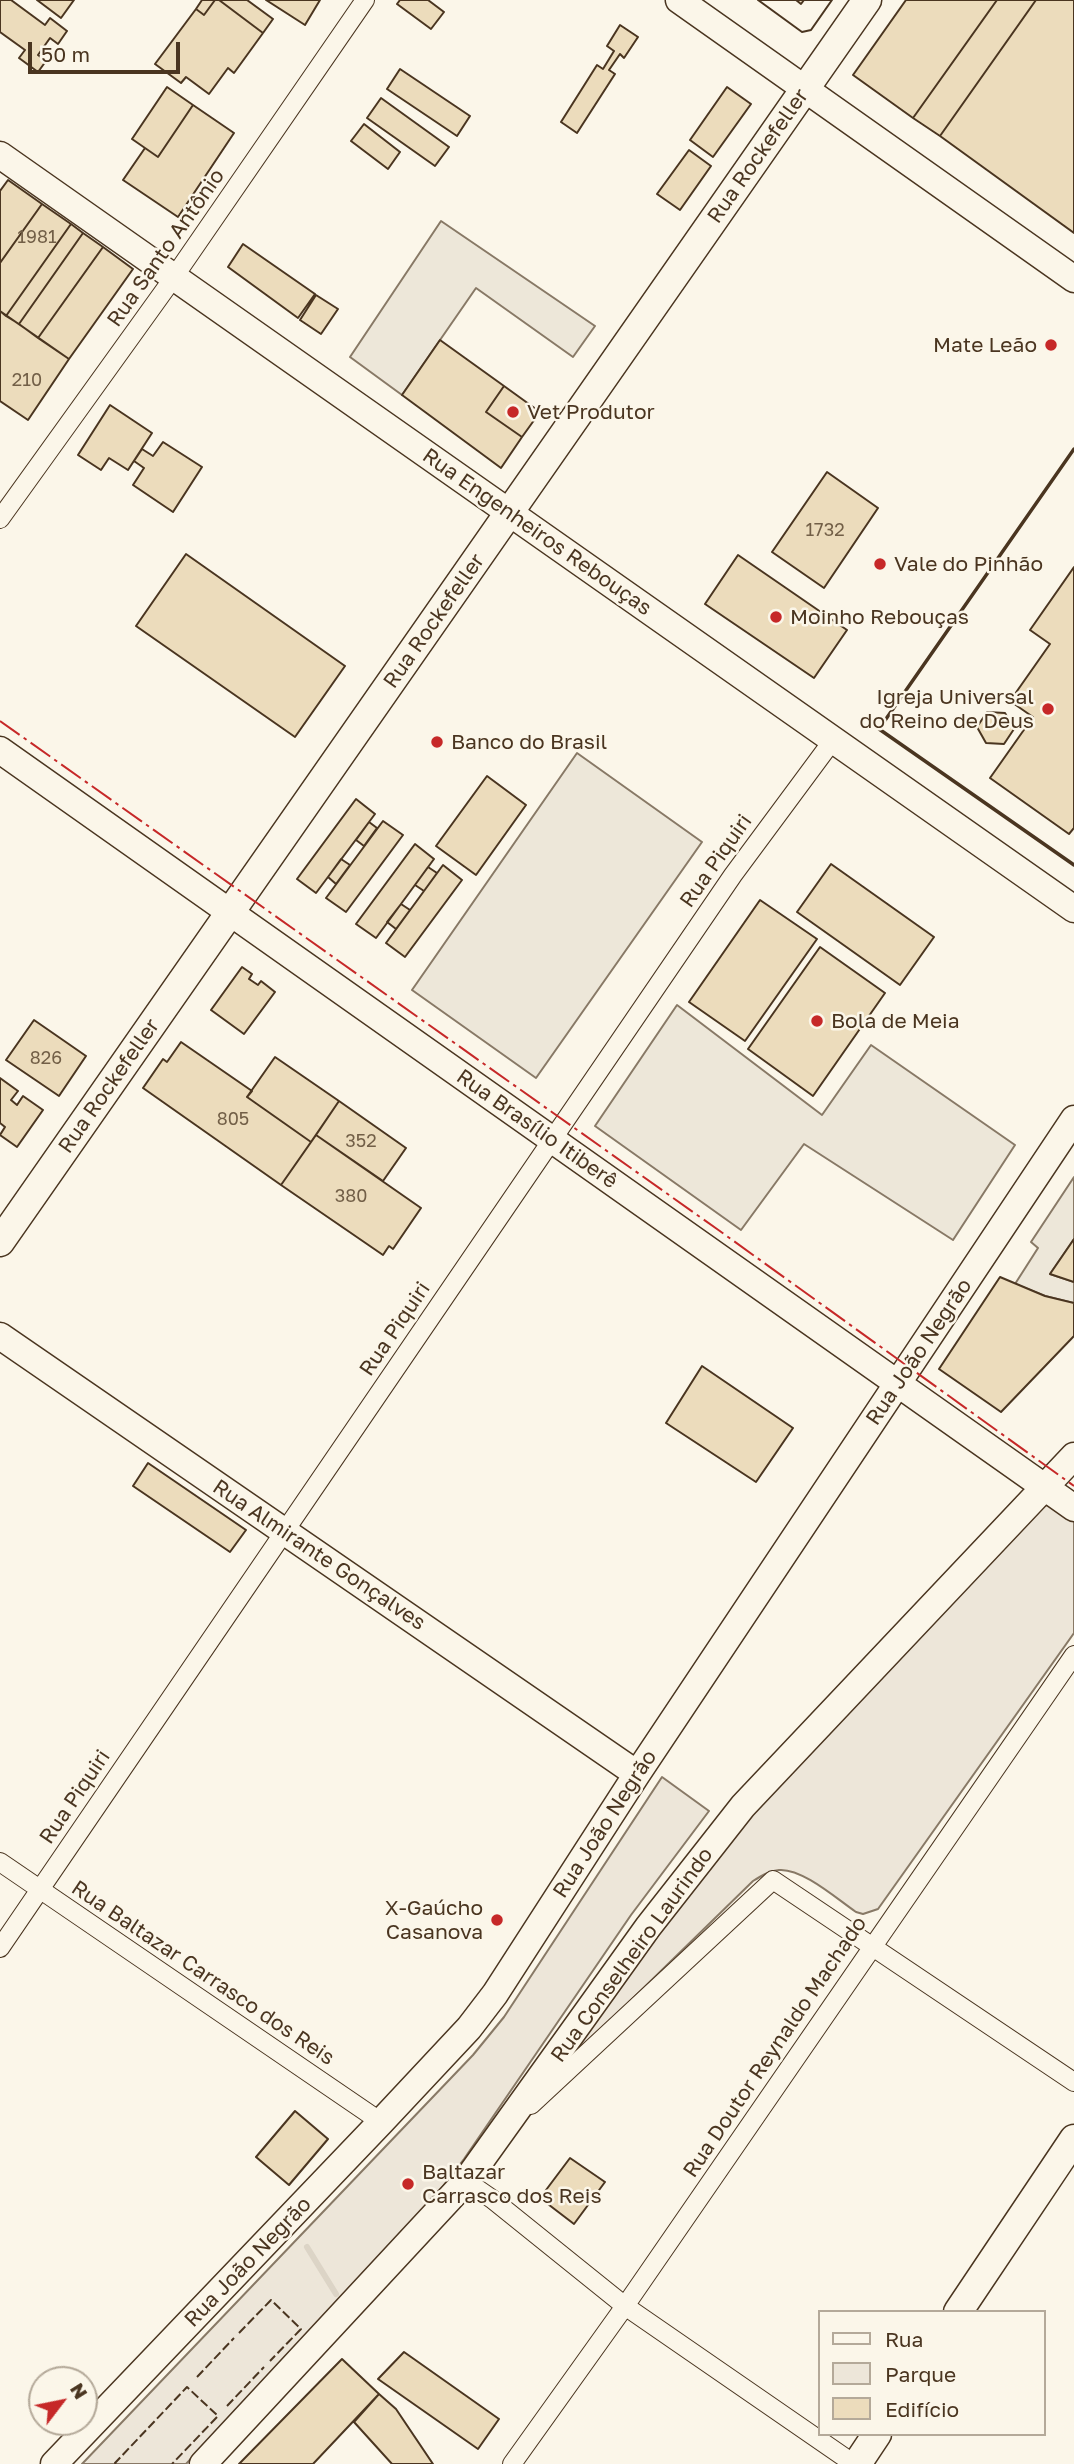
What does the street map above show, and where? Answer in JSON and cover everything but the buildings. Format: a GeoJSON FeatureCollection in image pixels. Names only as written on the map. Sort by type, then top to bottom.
{"type":"FeatureCollection","features":[{"type":"Feature","properties":{"kind":"main road"},"geometry":{"type":"LineString","coordinates":[[679,0],[1074,279]]}},
{"type":"Feature","properties":{"kind":"main road","name":"Rua Rockefeller"},"geometry":{"type":"LineString","coordinates":[[0,1242],[867,0]]}},
{"type":"Feature","properties":{"kind":"main road","name":"Rua Engenheiros Rebouças"},"geometry":{"type":"LineString","coordinates":[[0,155],[1074,909]]}},
{"type":"Feature","properties":{"kind":"main road","name":"Rua Brasílio Itiberê"},"geometry":{"type":"LineString","coordinates":[[0,750],[1074,1508]]}},
{"type":"Feature","properties":{"kind":"main road","name":"Rua João Negrão"},"geometry":{"type":"LineString","coordinates":[[54,2464],[381,2122],[469,2028],[495,1994],[637,1774],[1074,1119]]}},
{"type":"Feature","properties":{"kind":"main road","name":"Rua Almirante Gonçalves"},"geometry":{"type":"LineString","coordinates":[[0,1336],[637,1774]]}},
{"type":"Feature","properties":{"kind":"main road","name":"Rua Conselheiro Laurindo"},"geometry":{"type":"LineString","coordinates":[[203,2464],[466,2181],[506,2129],[648,1927],[743,1806],[1074,1456]]}},
{"type":"Feature","properties":{"kind":"main road"},"geometry":{"type":"LineString","coordinates":[[959,2310],[1074,2139]]}},
{"type":"Feature","properties":{"kind":"main road"},"geometry":{"type":"LineString","coordinates":[[855,2464],[876,2436]]}},
{"type":"Feature","properties":{"kind":"street","name":"Rua Santo Antônio"},"geometry":{"type":"LineString","coordinates":[[0,519],[174,277],[365,0]]}},
{"type":"Feature","properties":{"kind":"street","name":"Rua Piquiri"},"geometry":{"type":"LineString","coordinates":[[0,1948],[733,874],[833,740]]}},
{"type":"Feature","properties":{"kind":"street","name":"Rua Doutor Reynaldo Machado"},"geometry":{"type":"LineString","coordinates":[[512,2464],[625,2306],[1074,1655]]}},
{"type":"Feature","properties":{"kind":"street","name":"Rua Baltazar Carrasco dos Reis"},"geometry":{"type":"LineString","coordinates":[[0,1862],[381,2122]]}},
{"type":"Feature","properties":{"kind":"street"},"geometry":{"type":"LineString","coordinates":[[506,2129],[773,1880],[1074,2082]]}},
{"type":"Feature","properties":{"kind":"street"},"geometry":{"type":"LineString","coordinates":[[466,2181],[625,2306],[855,2464]]}},
{"type":"Feature","properties":{"kind":"green space"},"geometry":{"type":"Polygon","coordinates":[[[1049,1504],[1074,1511],[1074,1633],[878,1909],[863,1914],[856,1912],[819,1885],[798,1874],[779,1870],[765,1874],[753,1881],[579,2051],[574,2051],[750,1809],[1040,1508],[1049,1504]]]}},
{"type":"Feature","properties":{"kind":"green space"},"geometry":{"type":"Polygon","coordinates":[[[662,1777],[709,1811],[631,1915],[440,2190],[392,2246],[186,2464],[82,2464],[473,2055],[504,2017],[662,1777]]]}},
{"type":"Feature","properties":{"kind":"shaded area"},"geometry":{"type":"Polygon","coordinates":[[[441,221],[595,326],[573,357],[476,288],[402,395],[350,357],[441,221]]]}},
{"type":"Feature","properties":{"kind":"shaded area"},"geometry":{"type":"Polygon","coordinates":[[[577,753],[702,842],[536,1078],[412,990],[577,753]]]}},
{"type":"Feature","properties":{"kind":"shaded area"},"geometry":{"type":"Polygon","coordinates":[[[677,1005],[822,1115],[871,1045],[1015,1145],[953,1240],[804,1144],[741,1230],[595,1126],[677,1005]]]}},
{"type":"Feature","properties":{"kind":"shaded area"},"geometry":{"type":"Polygon","coordinates":[[[1074,1177],[1074,1239],[1050,1274],[1074,1282],[1074,1303],[1045,1296],[1015,1284],[1038,1248],[1031,1242],[1074,1177]]]}},
{"type":"Feature","properties":{"kind":"waterway"},"geometry":{"type":"LineString","coordinates":[[307,2247],[336,2294]]}},
{"type":"Feature","properties":{"kind":"fence"},"geometry":{"type":"LineString","coordinates":[[239,2333],[271,2300],[301,2329],[270,2361]]}},
{"type":"Feature","properties":{"kind":"fence"},"geometry":{"type":"LineString","coordinates":[[197,2377],[234,2338]]}},
{"type":"Feature","properties":{"kind":"fence"},"geometry":{"type":"LineString","coordinates":[[227,2406],[264,2367]]}},
{"type":"Feature","properties":{"kind":"fence"},"geometry":{"type":"LineString","coordinates":[[116,2464],[187,2387],[218,2416],[172,2464]]}},
{"type":"Feature","properties":{"kind":"wall"},"geometry":{"type":"LineString","coordinates":[[1074,449],[879,729],[1074,865]]}},
{"type":"Feature","properties":{"kind":"power"},"geometry":{"type":"LineString","coordinates":[[0,721],[717,1229],[1074,1486]]}},
{"type":"Feature","properties":{"kind":"place","name":"Mate Leão"},"geometry":{"type":"Point","coordinates":[1051,345]}},
{"type":"Feature","properties":{"kind":"place","name":"Vet Produtor"},"geometry":{"type":"Point","coordinates":[513,412]}},
{"type":"Feature","properties":{"kind":"place","name":"Vale do Pinhão"},"geometry":{"type":"Point","coordinates":[880,564]}},
{"type":"Feature","properties":{"kind":"place","name":"Moinho Rebouças"},"geometry":{"type":"Point","coordinates":[776,617]}},
{"type":"Feature","properties":{"kind":"place","name":"Igreja Universal do Reino de Deus"},"geometry":{"type":"Point","coordinates":[1048,709]}},
{"type":"Feature","properties":{"kind":"place","name":"Banco do Brasil"},"geometry":{"type":"Point","coordinates":[437,742]}},
{"type":"Feature","properties":{"kind":"place","name":"Bola de Meia"},"geometry":{"type":"Point","coordinates":[817,1021]}},
{"type":"Feature","properties":{"kind":"place","name":"X-Gaúcho Casanova"},"geometry":{"type":"Point","coordinates":[497,1920]}},
{"type":"Feature","properties":{"kind":"place","name":"Baltazar Carrasco dos Reis"},"geometry":{"type":"Point","coordinates":[408,2184]}}]}
